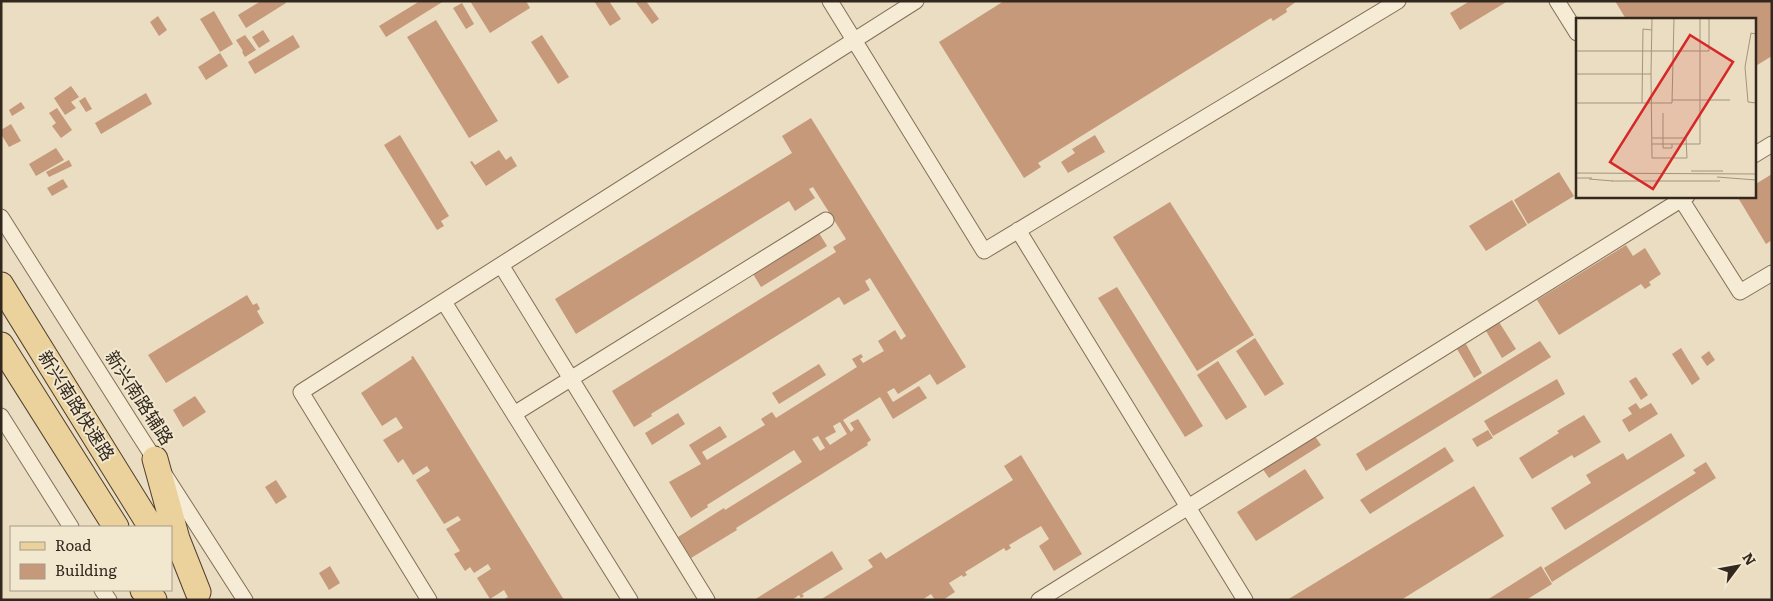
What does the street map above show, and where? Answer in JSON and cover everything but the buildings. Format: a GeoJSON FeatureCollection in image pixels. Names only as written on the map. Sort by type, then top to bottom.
{"type":"FeatureCollection","features":[{"type":"Feature","properties":{"kind":"main road","name":"新兴南路快速路"},"geometry":{"type":"LineString","coordinates":[[1,285],[150,526]]}},
{"type":"Feature","properties":{"kind":"main road","name":"新兴南路快速路"},"geometry":{"type":"LineString","coordinates":[[1,345],[115,526]]}},
{"type":"Feature","properties":{"kind":"main road"},"geometry":{"type":"LineString","coordinates":[[155,459],[177,539],[201,596]]}},
{"type":"Feature","properties":{"kind":"main road"},"geometry":{"type":"LineString","coordinates":[[172,557],[201,596]]}},
{"type":"Feature","properties":{"kind":"main road"},"geometry":{"type":"LineString","coordinates":[[144,591],[154,600]]}},
{"type":"Feature","properties":{"kind":"street"},"geometry":{"type":"LineString","coordinates":[[830,1],[984,252],[1398,1]]}},
{"type":"Feature","properties":{"kind":"street"},"geometry":{"type":"LineString","coordinates":[[429,600],[301,392],[916,1]]}},
{"type":"Feature","properties":{"kind":"street"},"geometry":{"type":"LineString","coordinates":[[1556,1],[1576,31]]}},
{"type":"Feature","properties":{"kind":"street"},"geometry":{"type":"LineString","coordinates":[[1756,154],[1772,144]]}},
{"type":"Feature","properties":{"kind":"street"},"geometry":{"type":"LineString","coordinates":[[1039,600],[1681,198]]}},
{"type":"Feature","properties":{"kind":"street"},"geometry":{"type":"LineString","coordinates":[[1684,198],[1740,292],[1772,273]]}},
{"type":"Feature","properties":{"kind":"street","name":"新兴南路辅路"},"geometry":{"type":"LineString","coordinates":[[1,216],[245,600]]}},
{"type":"Feature","properties":{"kind":"street"},"geometry":{"type":"LineString","coordinates":[[514,414],[826,220]]}},
{"type":"Feature","properties":{"kind":"street"},"geometry":{"type":"LineString","coordinates":[[1018,230],[1245,600]]}},
{"type":"Feature","properties":{"kind":"street"},"geometry":{"type":"LineString","coordinates":[[502,265],[707,600]]}},
{"type":"Feature","properties":{"kind":"street"},"geometry":{"type":"LineString","coordinates":[[444,302],[630,600]]}},
{"type":"Feature","properties":{"kind":"street"},"geometry":{"type":"LineString","coordinates":[[1,416],[70,526]]}}]}
